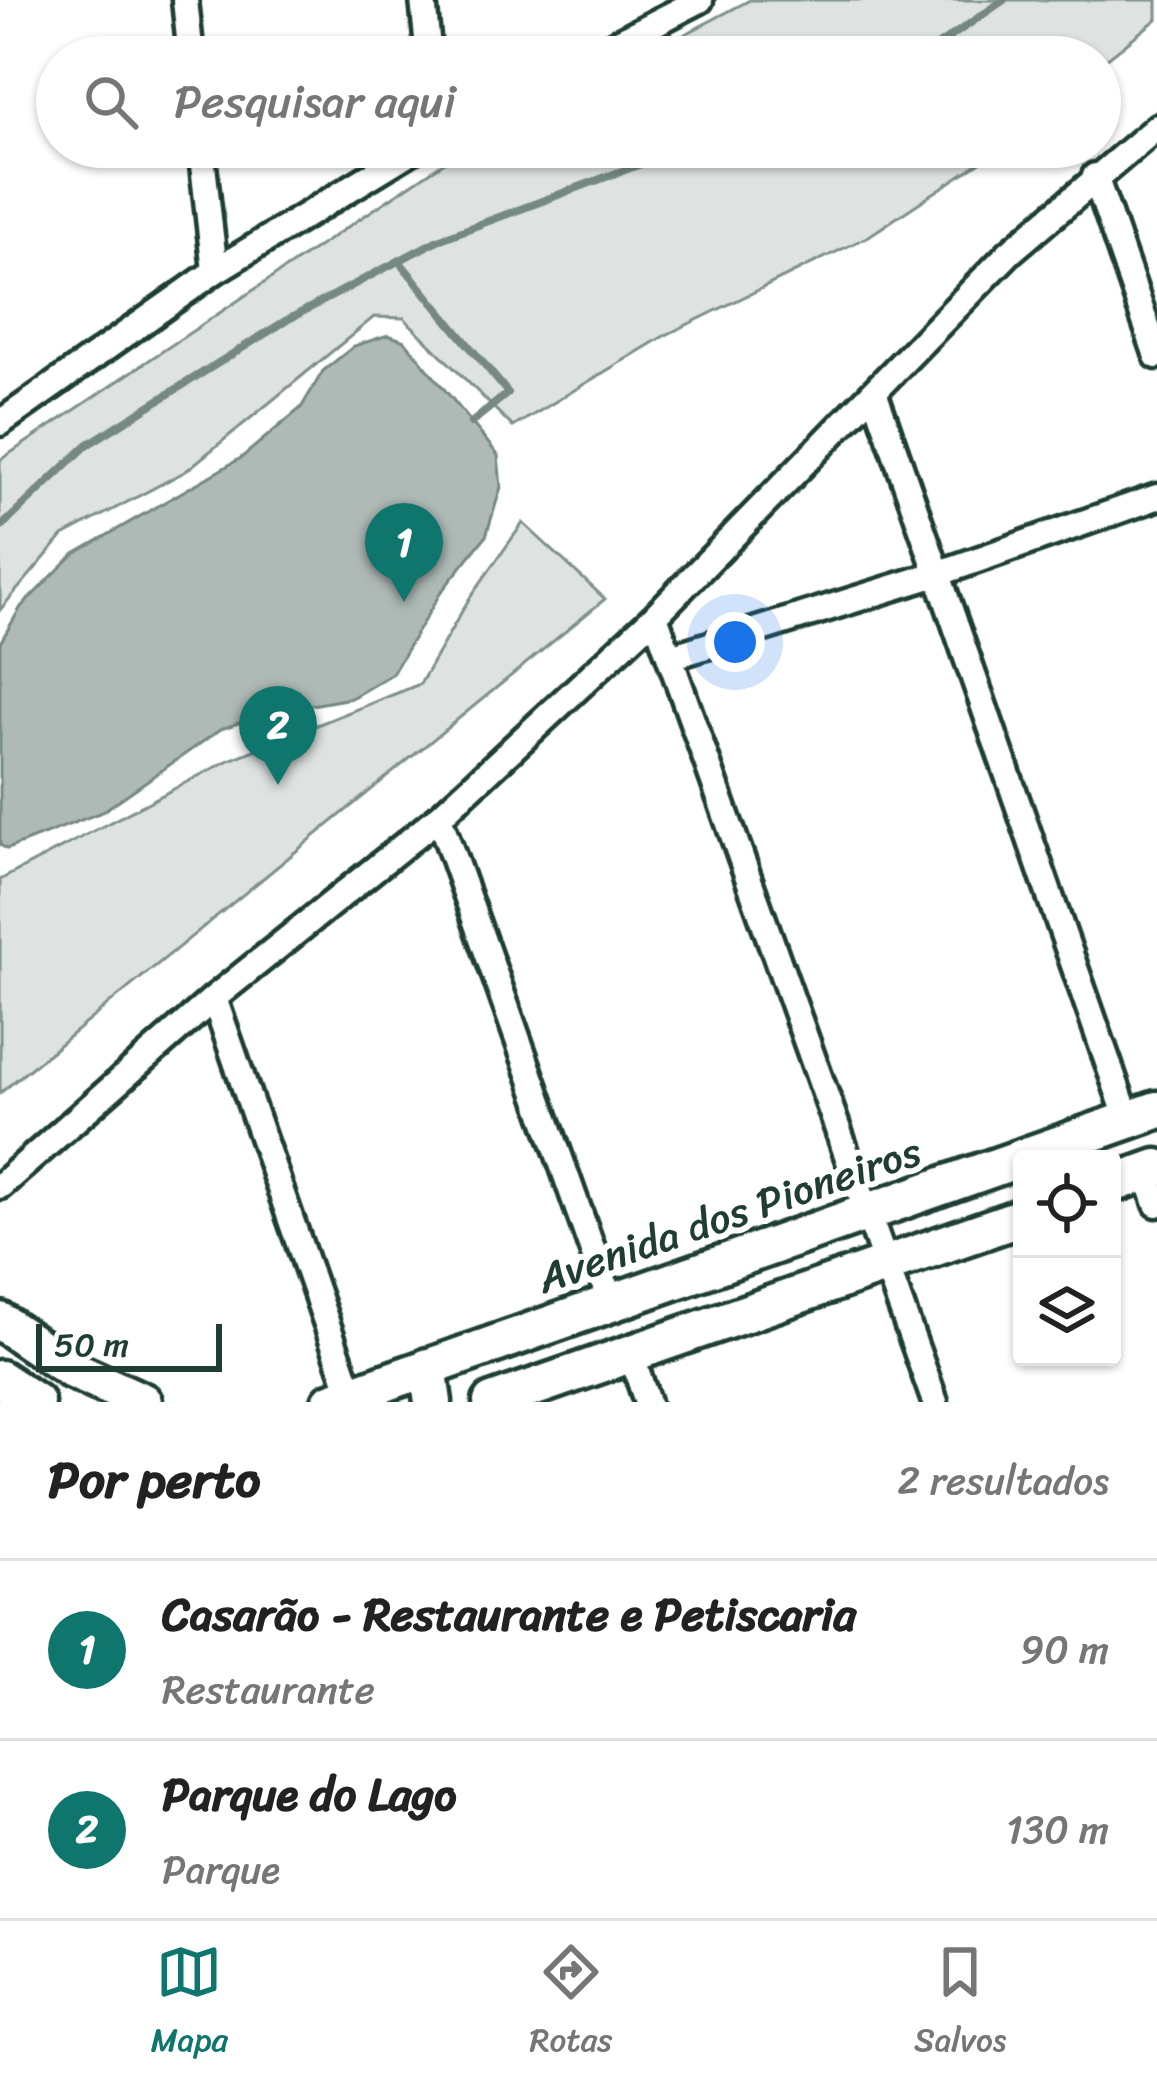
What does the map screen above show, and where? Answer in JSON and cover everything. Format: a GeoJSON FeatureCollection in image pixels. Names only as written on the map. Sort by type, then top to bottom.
{"type":"FeatureCollection","features":[{"type":"Feature","properties":{"kind":"street"},"geometry":{"type":"LineString","coordinates":[[184,0],[188,36]]}},
{"type":"Feature","properties":{"kind":"street"},"geometry":{"type":"LineString","coordinates":[[423,0],[427,36]]}},
{"type":"Feature","properties":{"kind":"street"},"geometry":{"type":"LineString","coordinates":[[623,36],[666,9],[700,0]]}},
{"type":"Feature","properties":{"kind":"street"},"geometry":{"type":"LineString","coordinates":[[1121,155],[1157,127]]}},
{"type":"Feature","properties":{"kind":"street"},"geometry":{"type":"LineString","coordinates":[[203,168],[215,271]]}},
{"type":"Feature","properties":{"kind":"street"},"geometry":{"type":"LineString","coordinates":[[0,423],[215,271],[384,168]]}},
{"type":"Feature","properties":{"kind":"street"},"geometry":{"type":"LineString","coordinates":[[0,1186],[214,998],[439,817],[655,616],[1010,252],[1105,168]]}},
{"type":"Feature","properties":{"kind":"street"},"geometry":{"type":"LineString","coordinates":[[1095,176],[1157,356]]}},
{"type":"Feature","properties":{"kind":"street"},"geometry":{"type":"LineString","coordinates":[[875,394],[1143,1115]]}},
{"type":"Feature","properties":{"kind":"street"},"geometry":{"type":"LineString","coordinates":[[670,657],[1157,497]]}},
{"type":"Feature","properties":{"kind":"street"},"geometry":{"type":"LineString","coordinates":[[655,616],[935,1402]]}},
{"type":"Feature","properties":{"kind":"street"},"geometry":{"type":"LineString","coordinates":[[439,817],[612,1305]]}},
{"type":"Feature","properties":{"kind":"street"},"geometry":{"type":"LineString","coordinates":[[214,998],[346,1400]]}},
{"type":"Feature","properties":{"kind":"street","name":"Avenida dos Pioneiros"},"geometry":{"type":"LineString","coordinates":[[346,1400],[430,1384],[612,1305],[1143,1115]]}},
{"type":"Feature","properties":{"kind":"street"},"geometry":{"type":"LineString","coordinates":[[938,1188],[935,1219],[956,1241]]}},
{"type":"Feature","properties":{"kind":"street"},"geometry":{"type":"LineString","coordinates":[[492,1402],[1013,1220]]}},
{"type":"Feature","properties":{"kind":"street"},"geometry":{"type":"LineString","coordinates":[[795,1238],[817,1260],[819,1287]]}},
{"type":"Feature","properties":{"kind":"street"},"geometry":{"type":"LineString","coordinates":[[0,1321],[70,1369],[143,1402]]}},
{"type":"Feature","properties":{"kind":"street"},"geometry":{"type":"LineString","coordinates":[[631,1354],[647,1402]]}},
{"type":"Feature","properties":{"kind":"street"},"geometry":{"type":"LineString","coordinates":[[0,1379],[34,1402]]}},
{"type":"Feature","properties":{"kind":"shaded area"},"geometry":{"type":"Polygon","coordinates":[[[750,0],[1157,0],[1157,19],[1121,47],[1121,36],[682,36],[750,0]]]}},
{"type":"Feature","properties":{"kind":"shaded area"},"geometry":{"type":"Polygon","coordinates":[[[436,168],[971,168],[869,236],[664,336],[513,427],[404,318],[374,317],[186,471],[63,536],[0,610],[0,460],[436,168]]]}},
{"type":"Feature","properties":{"kind":"shaded area"},"geometry":{"type":"Polygon","coordinates":[[[388,335],[405,341],[498,455],[501,487],[486,536],[441,592],[392,674],[351,698],[267,713],[221,729],[102,812],[7,849],[0,845],[0,643],[21,607],[73,555],[241,458],[301,408],[323,371],[354,346],[388,335]]]}},
{"type":"Feature","properties":{"kind":"shaded area"},"geometry":{"type":"Polygon","coordinates":[[[523,523],[605,599],[0,1093],[0,880],[229,760],[420,684],[469,599],[523,523]]]}},
{"type":"Feature","properties":{"kind":"waterway"},"geometry":{"type":"LineString","coordinates":[[952,36],[1004,0]]}},
{"type":"Feature","properties":{"kind":"waterway"},"geometry":{"type":"LineString","coordinates":[[0,528],[87,445],[287,320],[438,240],[630,168]]}},
{"type":"Feature","properties":{"kind":"waterway"},"geometry":{"type":"LineString","coordinates":[[399,261],[508,393],[471,423]]}},
{"type":"Feature","properties":{"kind":"place","name":"Casarão - Restaurante e Petiscaria"},"geometry":{"type":"Point","coordinates":[404,602]}},
{"type":"Feature","properties":{"kind":"place","name":"Parque do Lago"},"geometry":{"type":"Point","coordinates":[278,785]}}]}
